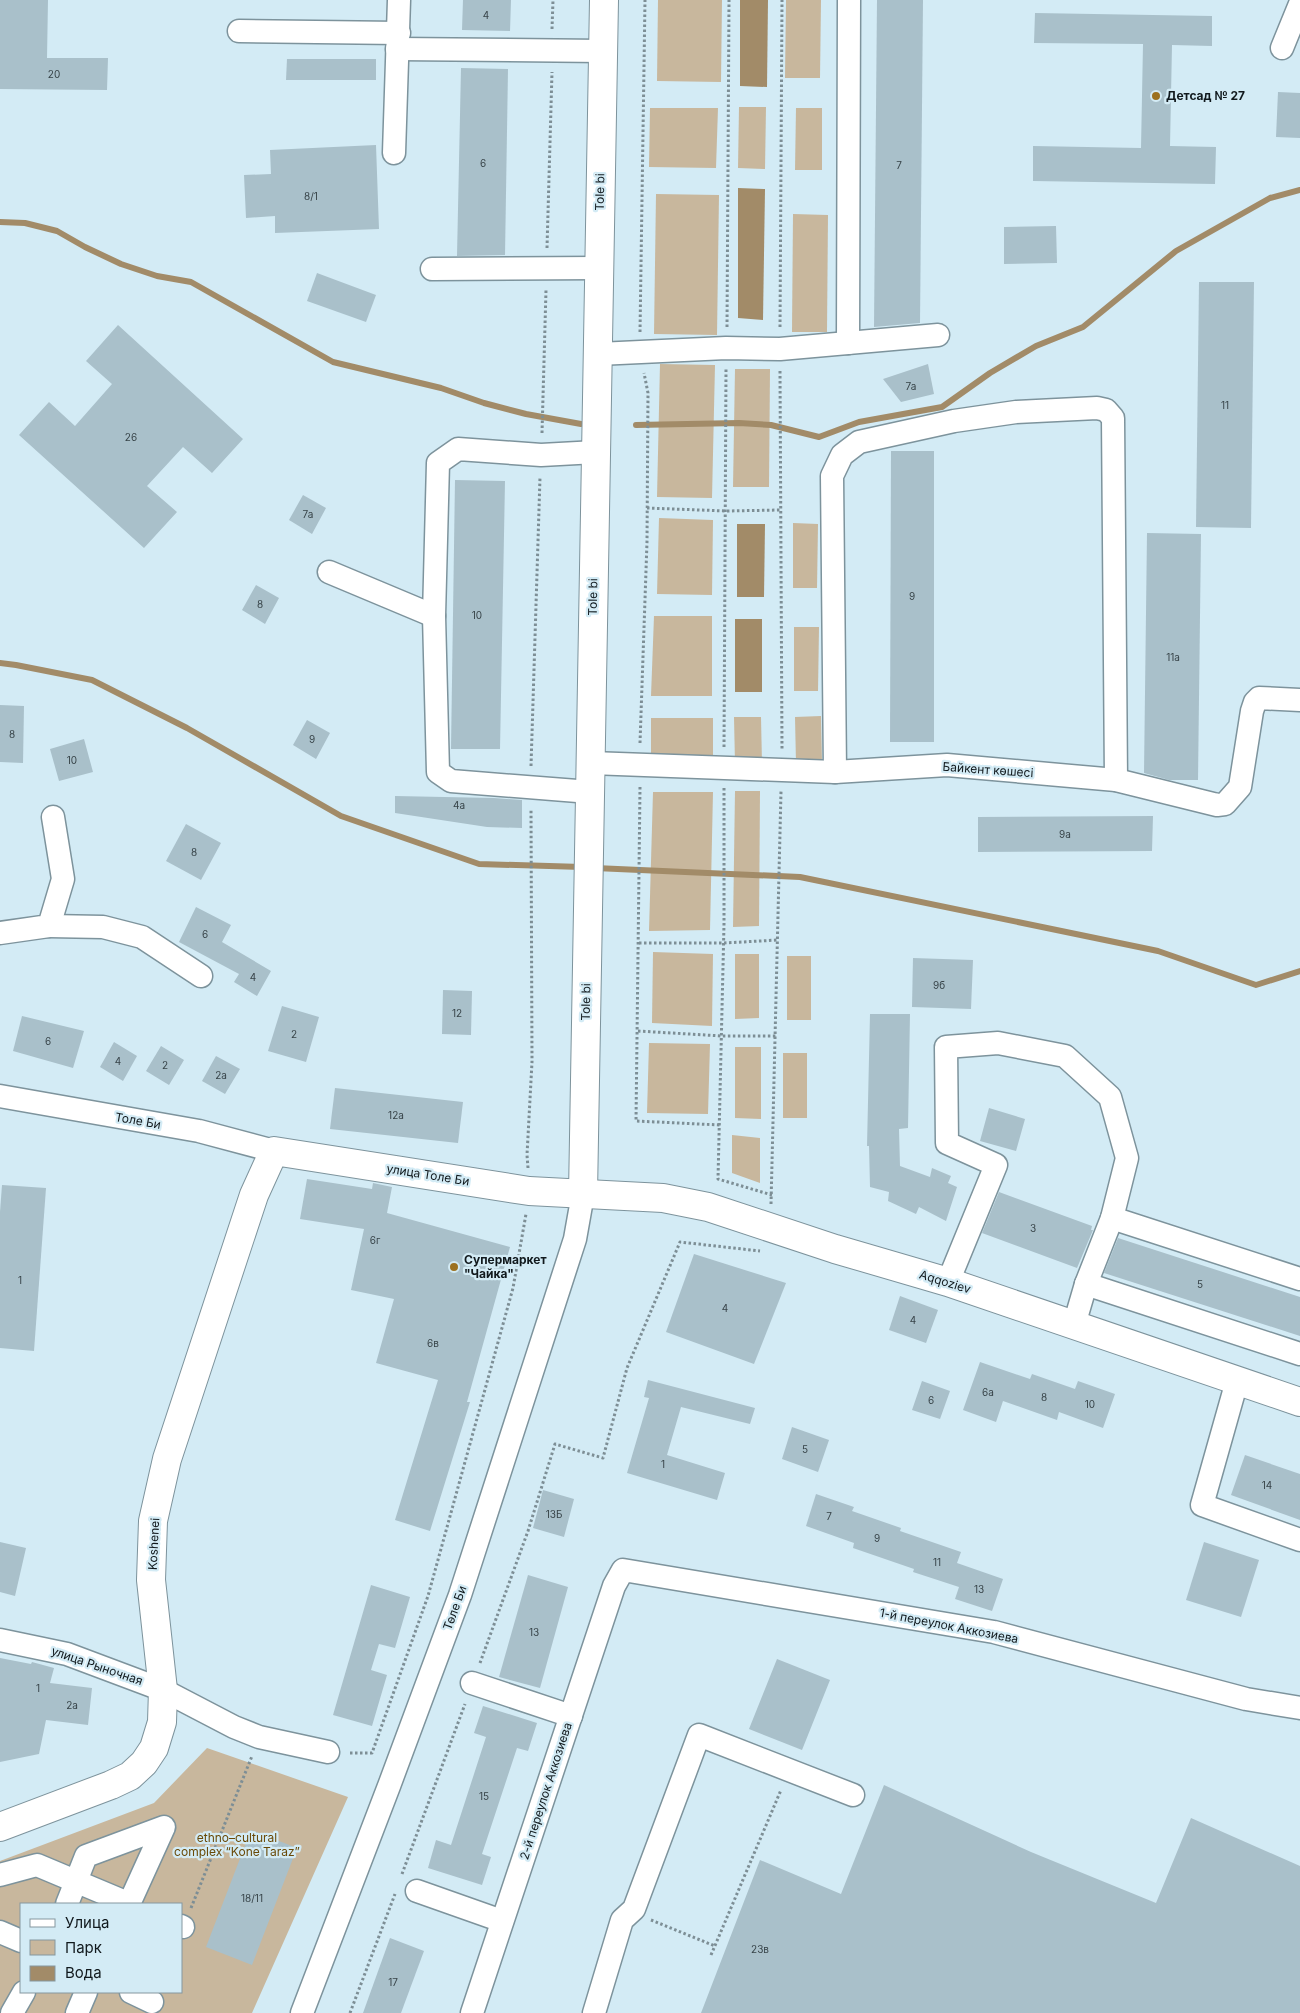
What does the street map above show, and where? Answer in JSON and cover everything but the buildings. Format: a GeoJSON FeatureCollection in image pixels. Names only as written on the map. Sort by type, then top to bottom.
{"type":"FeatureCollection","features":[{"type":"Feature","properties":{"kind":"main road","name":"Tole bi"},"geometry":{"type":"LineString","coordinates":[[583,1194],[604,0]]}},
{"type":"Feature","properties":{"kind":"main road","name":"улица Толе Би"},"geometry":{"type":"LineString","coordinates":[[274,1151],[530,1191],[583,1194]]}},
{"type":"Feature","properties":{"kind":"main road","name":"Koshenei"},"geometry":{"type":"LineString","coordinates":[[0,1827],[130,1776],[144,1763],[154,1748],[162,1722],[163,1690],[152,1580],[154,1521],[168,1459],[177,1430],[254,1195],[274,1151]]}},
{"type":"Feature","properties":{"kind":"main road","name":"Aqqoziev"},"geometry":{"type":"LineString","coordinates":[[583,1194],[663,1198],[708,1207],[767,1228],[948,1282],[1300,1402]]}},
{"type":"Feature","properties":{"kind":"street"},"geometry":{"type":"LineString","coordinates":[[394,153],[399,0]]}},
{"type":"Feature","properties":{"kind":"street"},"geometry":{"type":"LineString","coordinates":[[848,343],[849,0]]}},
{"type":"Feature","properties":{"kind":"street"},"geometry":{"type":"LineString","coordinates":[[1282,48],[1300,4]]}},
{"type":"Feature","properties":{"kind":"street"},"geometry":{"type":"LineString","coordinates":[[239,30],[551,51],[603,51]]}},
{"type":"Feature","properties":{"kind":"street"},"geometry":{"type":"LineString","coordinates":[[432,269],[599,268]]}},
{"type":"Feature","properties":{"kind":"street"},"geometry":{"type":"LineString","coordinates":[[598,354],[726,348],[780,349],[938,335]]}},
{"type":"Feature","properties":{"kind":"street"},"geometry":{"type":"LineString","coordinates":[[835,772],[832,476],[842,455],[859,442],[954,422],[1016,412],[1097,408],[1106,410],[1113,418],[1116,780]]}},
{"type":"Feature","properties":{"kind":"street"},"geometry":{"type":"LineString","coordinates":[[590,792],[451,781],[438,772],[434,616],[438,463],[458,449],[541,455],[596,452]]}},
{"type":"Feature","properties":{"kind":"street"},"geometry":{"type":"LineString","coordinates":[[329,572],[434,616]]}},
{"type":"Feature","properties":{"kind":"street","name":"Байкент көшесі"},"geometry":{"type":"LineString","coordinates":[[590,764],[835,772],[947,766],[1116,780],[1217,805],[1225,804],[1240,786],[1255,702],[1259,698],[1300,700]]}},
{"type":"Feature","properties":{"kind":"street"},"geometry":{"type":"LineString","coordinates":[[49,926],[63,879],[53,817]]}},
{"type":"Feature","properties":{"kind":"street"},"geometry":{"type":"LineString","coordinates":[[0,933],[49,926],[103,927],[142,936],[200,976]]}},
{"type":"Feature","properties":{"kind":"street"},"geometry":{"type":"LineString","coordinates":[[948,1282],[996,1164],[947,1143],[946,1046],[998,1043],[1065,1056],[1110,1098],[1127,1158],[1112,1218],[1086,1284],[1074,1326]]}},
{"type":"Feature","properties":{"kind":"street","name":"Толе Би"},"geometry":{"type":"LineString","coordinates":[[0,1096],[199,1132],[274,1151]]}},
{"type":"Feature","properties":{"kind":"street","name":"Төле Би"},"geometry":{"type":"LineString","coordinates":[[302,2013],[460,1595],[575,1239],[583,1194]]}},
{"type":"Feature","properties":{"kind":"street"},"geometry":{"type":"LineString","coordinates":[[1112,1218],[1300,1279]]}},
{"type":"Feature","properties":{"kind":"street"},"geometry":{"type":"LineString","coordinates":[[1086,1284],[1300,1354]]}},
{"type":"Feature","properties":{"kind":"street"},"geometry":{"type":"LineString","coordinates":[[1237,1381],[1202,1505],[1300,1540]]}},
{"type":"Feature","properties":{"kind":"street","name":"1-й переулок Аккозиева"},"geometry":{"type":"LineString","coordinates":[[623,1570],[994,1632],[1236,1696],[1300,1708]]}},
{"type":"Feature","properties":{"kind":"street","name":"2-й переулок Аккозиева"},"geometry":{"type":"LineString","coordinates":[[472,2013],[614,1586],[623,1570]]}},
{"type":"Feature","properties":{"kind":"street","name":"улица Рыночная"},"geometry":{"type":"LineString","coordinates":[[0,1640],[67,1654],[163,1690],[234,1728],[259,1737],[328,1752]]}},
{"type":"Feature","properties":{"kind":"street"},"geometry":{"type":"LineString","coordinates":[[472,1683],[571,1716]]}},
{"type":"Feature","properties":{"kind":"street"},"geometry":{"type":"LineString","coordinates":[[594,2013],[622,1920],[634,1909],[699,1736],[853,1795]]}},
{"type":"Feature","properties":{"kind":"street"},"geometry":{"type":"LineString","coordinates":[[67,1903],[86,1856],[164,1827],[129,1903]]}},
{"type":"Feature","properties":{"kind":"street"},"geometry":{"type":"LineString","coordinates":[[0,1875],[37,1865],[127,1903]]}},
{"type":"Feature","properties":{"kind":"street"},"geometry":{"type":"LineString","coordinates":[[405,1886],[502,1921]]}},
{"type":"Feature","properties":{"kind":"street"},"geometry":{"type":"LineString","coordinates":[[0,1932],[20,1941]]}},
{"type":"Feature","properties":{"kind":"street"},"geometry":{"type":"LineString","coordinates":[[12,2013],[23,1993]]}},
{"type":"Feature","properties":{"kind":"street"},"geometry":{"type":"LineString","coordinates":[[77,2013],[86,1993]]}},
{"type":"Feature","properties":{"kind":"street"},"geometry":{"type":"LineString","coordinates":[[133,1993],[152,2002]]}},
{"type":"Feature","properties":{"kind":"path"},"geometry":{"type":"LineString","coordinates":[[328,1752],[372,1753],[430,1586],[513,1288],[530,1191],[527,1155],[532,1062],[530,788],[547,268],[553,0]]}},
{"type":"Feature","properties":{"kind":"path"},"geometry":{"type":"LineString","coordinates":[[645,0],[640,353],[648,393],[640,766],[636,1121],[720,1125]]}},
{"type":"Feature","properties":{"kind":"path"},"geometry":{"type":"LineString","coordinates":[[730,0],[726,348],[724,943],[718,1179],[772,1195]]}},
{"type":"Feature","properties":{"kind":"path"},"geometry":{"type":"LineString","coordinates":[[350,2013],[405,1886],[472,1683],[528,1531],[556,1444],[603,1458],[627,1368],[680,1242],[760,1252],[767,1228],[772,1195],[782,770],[780,349],[782,0]]}},
{"type":"Feature","properties":{"kind":"path"},"geometry":{"type":"LineString","coordinates":[[647,508],[726,511],[780,510]]}},
{"type":"Feature","properties":{"kind":"path"},"geometry":{"type":"LineString","coordinates":[[639,942],[724,943],[778,940]]}},
{"type":"Feature","properties":{"kind":"path"},"geometry":{"type":"LineString","coordinates":[[638,1031],[722,1036],[776,1036]]}},
{"type":"Feature","properties":{"kind":"path"},"geometry":{"type":"LineString","coordinates":[[182,1927],[259,1737]]}},
{"type":"Feature","properties":{"kind":"path"},"geometry":{"type":"LineString","coordinates":[[711,1956],[790,1770]]}},
{"type":"Feature","properties":{"kind":"path"},"geometry":{"type":"LineString","coordinates":[[634,1909],[647,1919],[715,1946]]}},
{"type":"Feature","properties":{"kind":"green space"},"geometry":{"type":"Polygon","coordinates":[[[658,0],[722,0],[721,82],[657,81],[658,0]]]}},
{"type":"Feature","properties":{"kind":"green space"},"geometry":{"type":"Polygon","coordinates":[[[786,0],[821,0],[820,78],[785,78],[786,0]]]}},
{"type":"Feature","properties":{"kind":"green space"},"geometry":{"type":"Polygon","coordinates":[[[739,107],[766,107],[765,169],[738,168],[739,107]]]}},
{"type":"Feature","properties":{"kind":"green space"},"geometry":{"type":"Polygon","coordinates":[[[650,108],[718,108],[716,168],[649,167],[650,108]]]}},
{"type":"Feature","properties":{"kind":"green space"},"geometry":{"type":"Polygon","coordinates":[[[796,108],[822,108],[822,170],[795,170],[796,108]]]}},
{"type":"Feature","properties":{"kind":"green space"},"geometry":{"type":"Polygon","coordinates":[[[656,194],[719,195],[717,335],[654,334],[656,194]]]}},
{"type":"Feature","properties":{"kind":"green space"},"geometry":{"type":"Polygon","coordinates":[[[793,214],[828,215],[827,332],[792,332],[793,214]]]}},
{"type":"Feature","properties":{"kind":"green space"},"geometry":{"type":"Polygon","coordinates":[[[660,364],[715,365],[712,498],[657,497],[660,364]]]}},
{"type":"Feature","properties":{"kind":"green space"},"geometry":{"type":"Polygon","coordinates":[[[735,369],[770,369],[769,487],[733,487],[735,369]]]}},
{"type":"Feature","properties":{"kind":"green space"},"geometry":{"type":"Polygon","coordinates":[[[659,518],[713,520],[712,595],[657,594],[659,518]]]}},
{"type":"Feature","properties":{"kind":"green space"},"geometry":{"type":"Polygon","coordinates":[[[793,523],[818,524],[817,588],[793,588],[793,523]]]}},
{"type":"Feature","properties":{"kind":"green space"},"geometry":{"type":"Polygon","coordinates":[[[654,616],[712,616],[712,696],[651,696],[654,616]]]}},
{"type":"Feature","properties":{"kind":"green space"},"geometry":{"type":"Polygon","coordinates":[[[794,627],[819,627],[818,691],[794,691],[794,627]]]}},
{"type":"Feature","properties":{"kind":"green space"},"geometry":{"type":"Polygon","coordinates":[[[821,716],[822,763],[796,764],[795,717],[821,716]]]}},
{"type":"Feature","properties":{"kind":"green space"},"geometry":{"type":"Polygon","coordinates":[[[734,717],[761,717],[762,764],[735,764],[734,717]]]}},
{"type":"Feature","properties":{"kind":"green space"},"geometry":{"type":"Polygon","coordinates":[[[651,718],[713,718],[713,762],[651,761],[651,718]]]}},
{"type":"Feature","properties":{"kind":"green space"},"geometry":{"type":"Polygon","coordinates":[[[735,791],[760,791],[759,926],[733,927],[735,791]]]}},
{"type":"Feature","properties":{"kind":"green space"},"geometry":{"type":"Polygon","coordinates":[[[653,792],[713,792],[710,930],[649,931],[653,792]]]}},
{"type":"Feature","properties":{"kind":"green space"},"geometry":{"type":"Polygon","coordinates":[[[653,952],[713,954],[712,1026],[652,1023],[653,952]]]}},
{"type":"Feature","properties":{"kind":"green space"},"geometry":{"type":"Polygon","coordinates":[[[735,954],[759,954],[759,1018],[735,1019],[735,954]]]}},
{"type":"Feature","properties":{"kind":"green space"},"geometry":{"type":"Polygon","coordinates":[[[787,956],[811,956],[811,1020],[787,1020],[787,956]]]}},
{"type":"Feature","properties":{"kind":"green space"},"geometry":{"type":"Polygon","coordinates":[[[649,1043],[710,1044],[708,1114],[647,1113],[649,1043]]]}},
{"type":"Feature","properties":{"kind":"green space"},"geometry":{"type":"Polygon","coordinates":[[[735,1047],[761,1047],[761,1119],[735,1118],[735,1047]]]}},
{"type":"Feature","properties":{"kind":"green space"},"geometry":{"type":"Polygon","coordinates":[[[783,1053],[807,1053],[807,1118],[783,1118],[783,1053]]]}},
{"type":"Feature","properties":{"kind":"green space"},"geometry":{"type":"Polygon","coordinates":[[[732,1135],[760,1138],[760,1183],[732,1173],[732,1135]]]}},
{"type":"Feature","properties":{"kind":"green space","name":"ethno–cultural complex “Kone Taraz”"},"geometry":{"type":"Polygon","coordinates":[[[207,1748],[348,1797],[252,2013],[0,2013],[0,1861],[154,1803],[207,1748]]]}},
{"type":"Feature","properties":{"kind":"water"},"geometry":{"type":"Polygon","coordinates":[[[740,0],[768,0],[767,87],[740,86],[740,0]]]}},
{"type":"Feature","properties":{"kind":"water"},"geometry":{"type":"Polygon","coordinates":[[[738,188],[765,189],[763,320],[738,318],[738,188]]]}},
{"type":"Feature","properties":{"kind":"water"},"geometry":{"type":"Polygon","coordinates":[[[737,524],[765,524],[764,597],[737,597],[737,524]]]}},
{"type":"Feature","properties":{"kind":"water"},"geometry":{"type":"Polygon","coordinates":[[[735,619],[762,619],[762,692],[735,692],[735,619]]]}},
{"type":"Feature","properties":{"kind":"waterway"},"geometry":{"type":"LineString","coordinates":[[636,425],[739,423],[771,425],[819,437],[859,422],[942,407],[990,373],[1036,346],[1083,327],[1176,251],[1270,198],[1300,190]]}},
{"type":"Feature","properties":{"kind":"waterway"},"geometry":{"type":"LineString","coordinates":[[0,222],[25,223],[57,231],[121,264],[157,276],[191,282],[333,362],[441,388],[484,403],[526,414],[581,424]]}},
{"type":"Feature","properties":{"kind":"waterway"},"geometry":{"type":"LineString","coordinates":[[0,663],[92,680],[187,728],[341,816],[479,864],[582,867]]}},
{"type":"Feature","properties":{"kind":"waterway"},"geometry":{"type":"LineString","coordinates":[[595,868],[800,877],[1158,951],[1256,985],[1300,971]]}},
{"type":"Feature","properties":{"kind":"place","name":"Детсад № 27"},"geometry":{"type":"Point","coordinates":[1156,96]}},
{"type":"Feature","properties":{"kind":"place","name":"Супермаркет \"Чайка\""},"geometry":{"type":"Point","coordinates":[454,1267]}}]}
